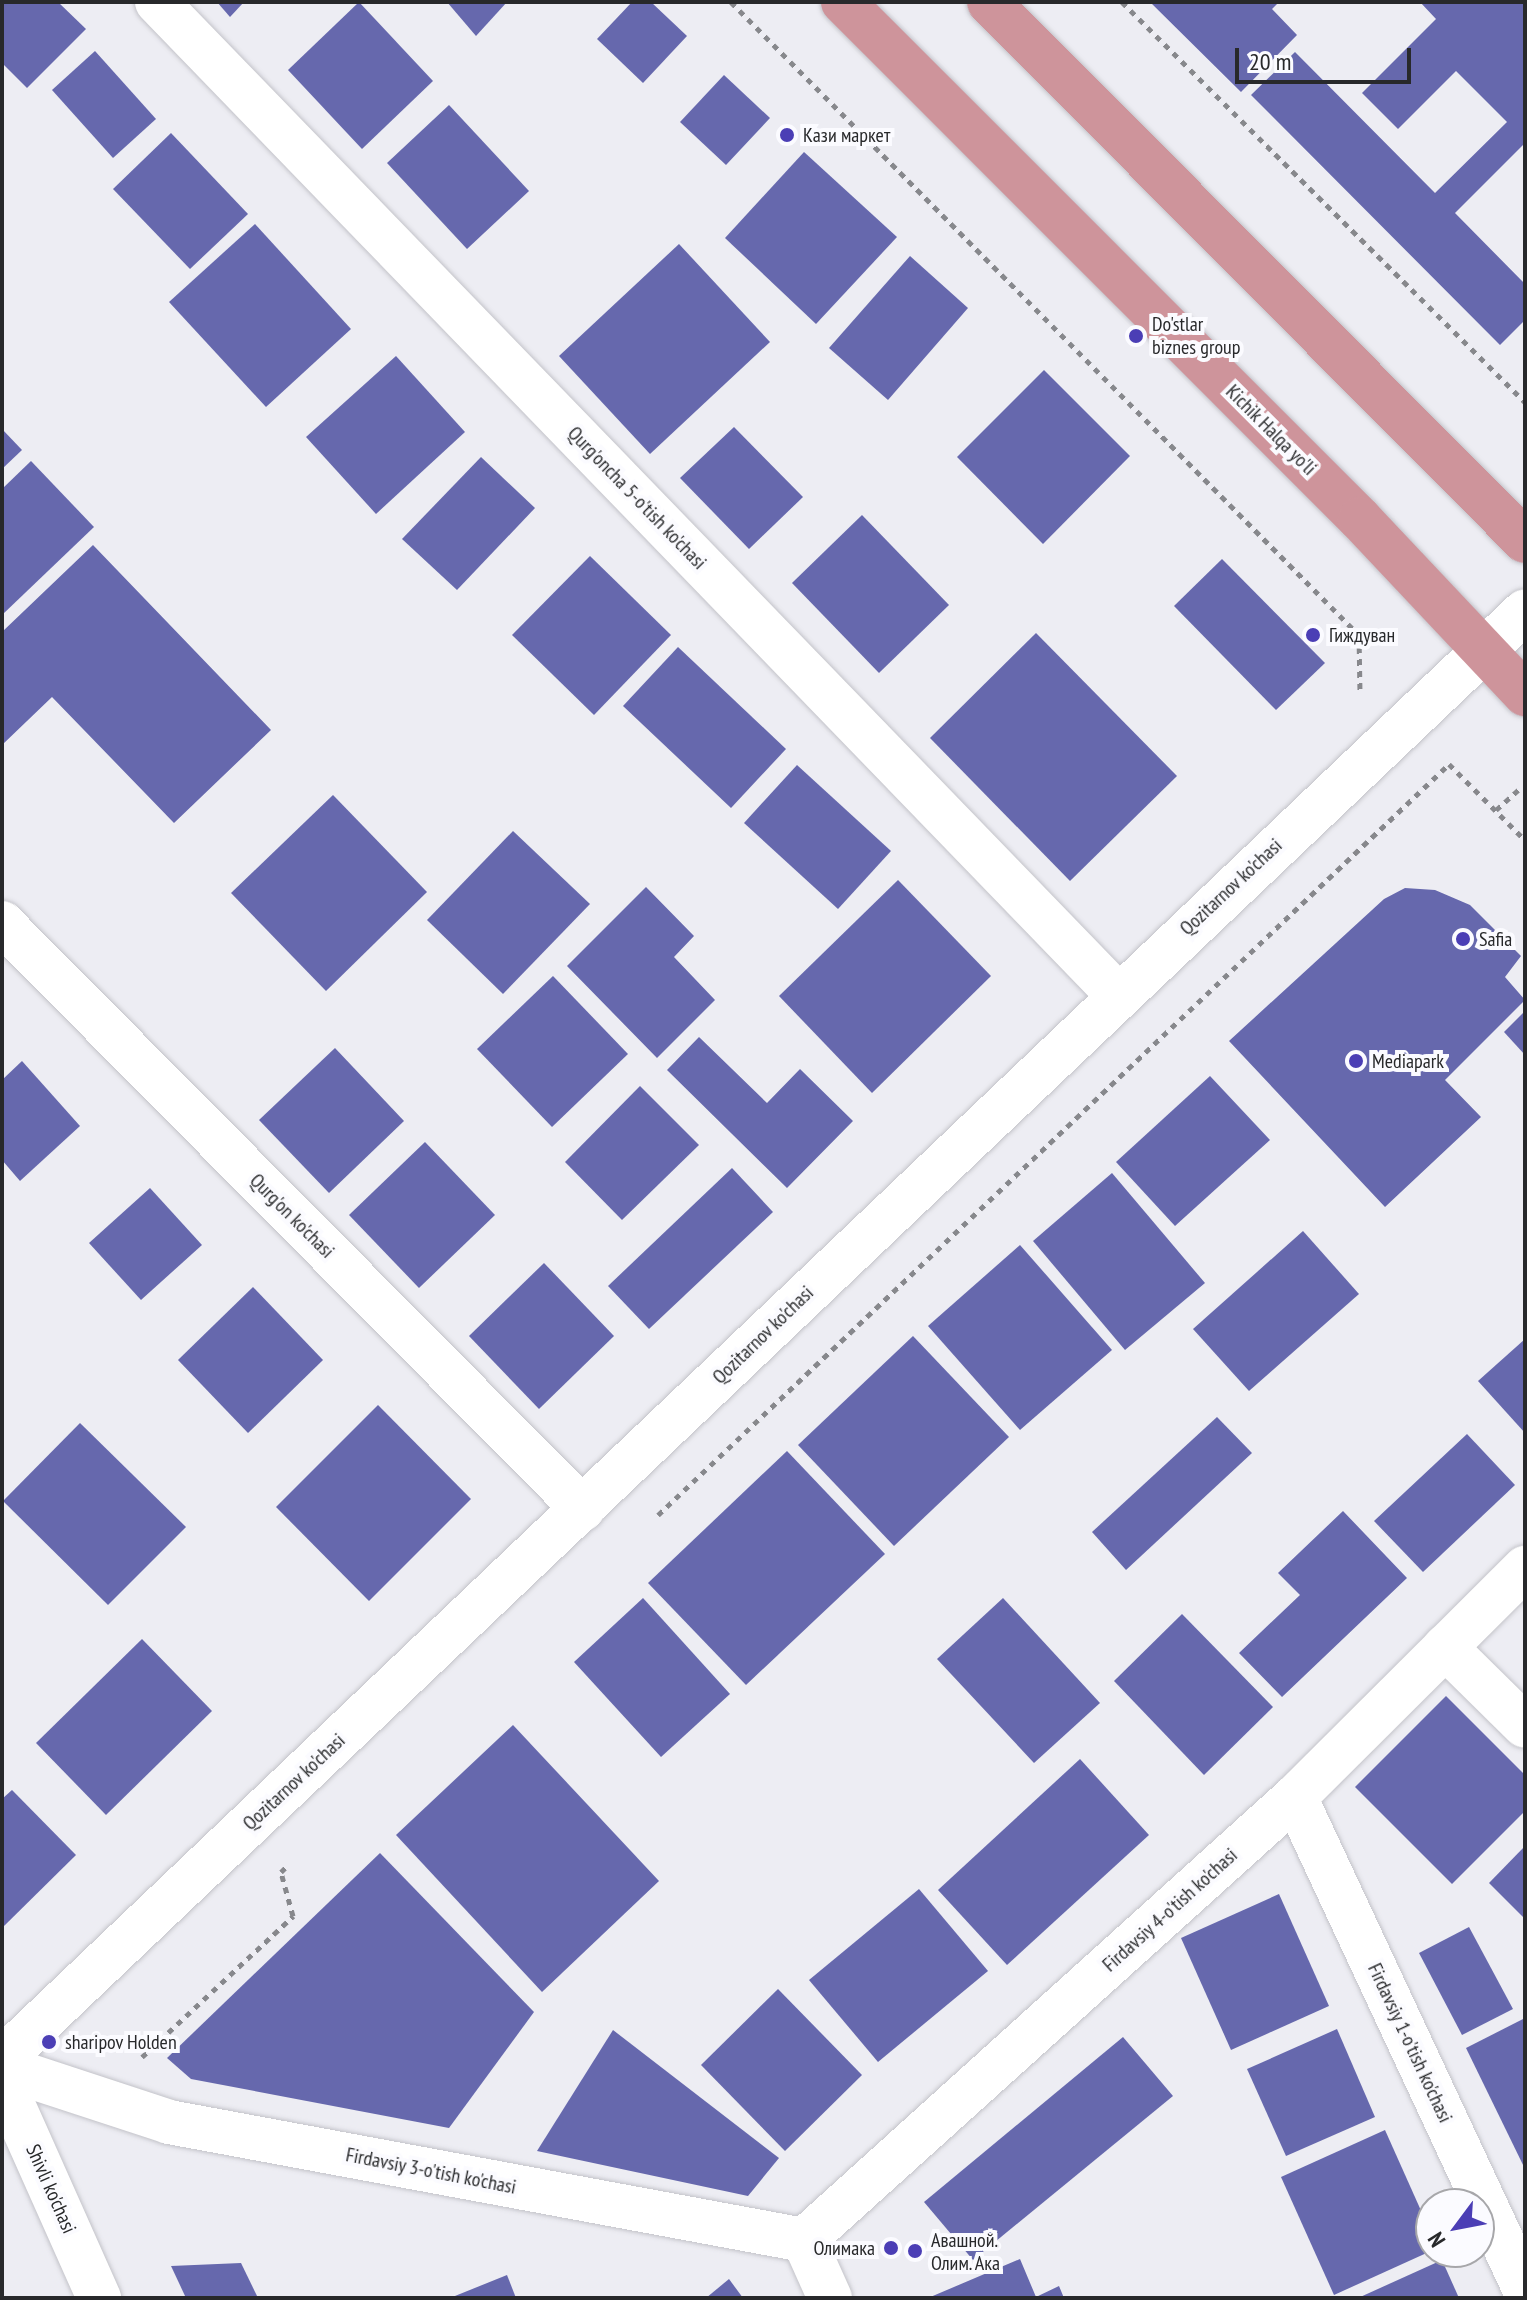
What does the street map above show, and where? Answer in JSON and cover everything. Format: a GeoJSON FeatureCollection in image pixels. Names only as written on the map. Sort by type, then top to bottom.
{"type":"FeatureCollection","features":[{"type":"Feature","properties":{"kind":"highway","name":"Kichik Halqa yo'li"},"geometry":{"type":"LineString","coordinates":[[843,2],[1360,519],[1525,694]]}},
{"type":"Feature","properties":{"kind":"highway"},"geometry":{"type":"LineString","coordinates":[[989,2],[1525,541]]}},
{"type":"Feature","properties":{"kind":"street","name":"Qurg'oncha 5-o'tish ko'chasi"},"geometry":{"type":"LineString","coordinates":[[157,2],[1117,994]]}},
{"type":"Feature","properties":{"kind":"street","name":"Qozitarnov ko'chasi"},"geometry":{"type":"LineString","coordinates":[[2,2059],[583,1509],[1117,994],[1525,611]]}},
{"type":"Feature","properties":{"kind":"street","name":"Qurg'on ko'chasi"},"geometry":{"type":"LineString","coordinates":[[2,923],[583,1509]]}},
{"type":"Feature","properties":{"kind":"street","name":"Firdavsiy 4-o'tish ko'chasi"},"geometry":{"type":"LineString","coordinates":[[804,2240],[1295,1797],[1525,1568]]}},
{"type":"Feature","properties":{"kind":"street"},"geometry":{"type":"LineString","coordinates":[[1445,1647],[1525,1726]]}},
{"type":"Feature","properties":{"kind":"street","name":"Firdavsiy 1-o'tish ko'chasi"},"geometry":{"type":"LineString","coordinates":[[1295,1797],[1525,2290]]}},
{"type":"Feature","properties":{"kind":"street","name":"Firdavsiy 3-o'tish ko'chasi"},"geometry":{"type":"LineString","coordinates":[[2,2067],[169,2122],[804,2240]]}},
{"type":"Feature","properties":{"kind":"street","name":"Shivli ko'chasi"},"geometry":{"type":"LineString","coordinates":[[2,2080],[99,2298]]}},
{"type":"Feature","properties":{"kind":"street"},"geometry":{"type":"LineString","coordinates":[[804,2240],[830,2298]]}},
{"type":"Feature","properties":{"kind":"path"},"geometry":{"type":"LineString","coordinates":[[731,2],[1359,635]]}},
{"type":"Feature","properties":{"kind":"path"},"geometry":{"type":"LineString","coordinates":[[1122,2],[1525,402]]}},
{"type":"Feature","properties":{"kind":"path"},"geometry":{"type":"LineString","coordinates":[[651,1521],[1449,764],[1525,840]]}},
{"type":"Feature","properties":{"kind":"path"},"geometry":{"type":"LineString","coordinates":[[1496,810],[1518,790]]}},
{"type":"Feature","properties":{"kind":"path"},"geometry":{"type":"LineString","coordinates":[[133,2066],[293,1916],[281,1872],[292,1861]]}},
{"type":"Feature","properties":{"kind":"building"},"geometry":{"type":"Polygon","coordinates":[[[2,2],[58,2],[86,29],[27,88],[2,63],[2,2]]]}},
{"type":"Feature","properties":{"kind":"building"},"geometry":{"type":"Polygon","coordinates":[[[217,2],[244,2],[230,17],[217,2]]]}},
{"type":"Feature","properties":{"kind":"building"},"geometry":{"type":"Polygon","coordinates":[[[359,2],[433,81],[362,149],[288,70],[359,2]]]}},
{"type":"Feature","properties":{"kind":"building"},"geometry":{"type":"Polygon","coordinates":[[[447,2],[507,2],[476,36],[447,2]]]}},
{"type":"Feature","properties":{"kind":"building"},"geometry":{"type":"Polygon","coordinates":[[[632,2],[651,2],[687,36],[643,83],[597,39],[632,2]]]}},
{"type":"Feature","properties":{"kind":"building"},"geometry":{"type":"Polygon","coordinates":[[[1150,2],[1279,2],[1272,9],[1297,35],[1241,92],[1150,2]]]}},
{"type":"Feature","properties":{"kind":"building"},"geometry":{"type":"Polygon","coordinates":[[[1420,2],[1525,2],[1525,143],[1455,213],[1525,284],[1525,320],[1500,345],[1251,95],[1295,52],[1435,193],[1507,122],[1456,71],[1398,129],[1362,93],[1436,19],[1420,2]]]}},
{"type":"Feature","properties":{"kind":"building"},"geometry":{"type":"Polygon","coordinates":[[[95,51],[156,119],[113,158],[52,90],[95,51]]]}},
{"type":"Feature","properties":{"kind":"building"},"geometry":{"type":"Polygon","coordinates":[[[724,75],[770,118],[726,165],[680,122],[724,75]]]}},
{"type":"Feature","properties":{"kind":"building"},"geometry":{"type":"Polygon","coordinates":[[[449,105],[529,191],[467,249],[387,163],[449,105]]]}},
{"type":"Feature","properties":{"kind":"building"},"geometry":{"type":"Polygon","coordinates":[[[171,133],[248,214],[190,269],[113,189],[171,133]]]}},
{"type":"Feature","properties":{"kind":"building"},"geometry":{"type":"Polygon","coordinates":[[[804,152],[897,237],[816,324],[725,238],[804,152]]]}},
{"type":"Feature","properties":{"kind":"building"},"geometry":{"type":"Polygon","coordinates":[[[255,224],[351,329],[266,407],[169,302],[255,224]]]}},
{"type":"Feature","properties":{"kind":"building"},"geometry":{"type":"Polygon","coordinates":[[[679,244],[770,342],[650,454],[559,356],[679,244]]]}},
{"type":"Feature","properties":{"kind":"building"},"geometry":{"type":"Polygon","coordinates":[[[910,256],[968,308],[888,400],[829,348],[910,256]]]}},
{"type":"Feature","properties":{"kind":"building"},"geometry":{"type":"Polygon","coordinates":[[[396,356],[465,432],[376,514],[306,437],[396,356]]]}},
{"type":"Feature","properties":{"kind":"building"},"geometry":{"type":"Polygon","coordinates":[[[1044,370],[1130,456],[1043,544],[957,457],[1044,370]]]}},
{"type":"Feature","properties":{"kind":"building"},"geometry":{"type":"Polygon","coordinates":[[[734,427],[803,497],[749,549],[680,478],[734,427]]]}},
{"type":"Feature","properties":{"kind":"building"},"geometry":{"type":"Polygon","coordinates":[[[2,429],[22,450],[2,469],[2,429]]]}},
{"type":"Feature","properties":{"kind":"building"},"geometry":{"type":"Polygon","coordinates":[[[481,457],[535,508],[457,590],[402,539],[481,457]]]}},
{"type":"Feature","properties":{"kind":"building"},"geometry":{"type":"Polygon","coordinates":[[[31,461],[94,527],[2,615],[2,489],[31,461]]]}},
{"type":"Feature","properties":{"kind":"building"},"geometry":{"type":"Polygon","coordinates":[[[862,515],[949,605],[879,673],[792,583],[862,515]]]}},
{"type":"Feature","properties":{"kind":"building"},"geometry":{"type":"Polygon","coordinates":[[[93,545],[271,730],[174,823],[52,697],[2,745],[2,632],[93,545]]]}},
{"type":"Feature","properties":{"kind":"building"},"geometry":{"type":"Polygon","coordinates":[[[590,556],[671,635],[594,715],[512,635],[590,556]]]}},
{"type":"Feature","properties":{"kind":"building"},"geometry":{"type":"Polygon","coordinates":[[[1222,559],[1325,663],[1276,710],[1174,606],[1222,559]]]}},
{"type":"Feature","properties":{"kind":"building"},"geometry":{"type":"Polygon","coordinates":[[[1036,633],[1177,776],[1070,881],[930,738],[1036,633]]]}},
{"type":"Feature","properties":{"kind":"building"},"geometry":{"type":"Polygon","coordinates":[[[678,647],[786,749],[731,808],[623,706],[678,647]]]}},
{"type":"Feature","properties":{"kind":"building"},"geometry":{"type":"Polygon","coordinates":[[[797,765],[891,851],[838,909],[744,823],[797,765]]]}},
{"type":"Feature","properties":{"kind":"building"},"geometry":{"type":"Polygon","coordinates":[[[333,795],[427,892],[326,991],[231,893],[333,795]]]}},
{"type":"Feature","properties":{"kind":"building"},"geometry":{"type":"Polygon","coordinates":[[[513,831],[590,904],[503,994],[427,920],[513,831]]]}},
{"type":"Feature","properties":{"kind":"building"},"geometry":{"type":"Polygon","coordinates":[[[898,880],[991,976],[872,1093],[779,996],[898,880]]]}},
{"type":"Feature","properties":{"kind":"building"},"geometry":{"type":"Polygon","coordinates":[[[646,887],[694,936],[674,957],[715,1000],[657,1058],[567,966],[646,887]]]}},
{"type":"Feature","properties":{"kind":"building","name":"Mediapark"},"geometry":{"type":"Polygon","coordinates":[[[1405,888],[1435,890],[1470,905],[1521,956],[1505,977],[1525,1000],[1445,1080],[1481,1117],[1385,1207],[1229,1041],[1384,899],[1405,888]]]}},
{"type":"Feature","properties":{"kind":"building"},"geometry":{"type":"Polygon","coordinates":[[[553,976],[628,1054],[552,1127],[477,1049],[553,976]]]}},
{"type":"Feature","properties":{"kind":"building"},"geometry":{"type":"Polygon","coordinates":[[[1525,1011],[1525,1055],[1504,1032],[1525,1011]]]}},
{"type":"Feature","properties":{"kind":"building"},"geometry":{"type":"Polygon","coordinates":[[[699,1037],[767,1103],[800,1069],[853,1121],[787,1188],[667,1070],[699,1037]]]}},
{"type":"Feature","properties":{"kind":"building"},"geometry":{"type":"Polygon","coordinates":[[[335,1048],[404,1121],[329,1193],[259,1120],[335,1048]]]}},
{"type":"Feature","properties":{"kind":"building"},"geometry":{"type":"Polygon","coordinates":[[[22,1061],[80,1126],[20,1181],[2,1160],[2,1080],[22,1061]]]}},
{"type":"Feature","properties":{"kind":"building"},"geometry":{"type":"Polygon","coordinates":[[[1210,1076],[1270,1140],[1175,1226],[1116,1162],[1210,1076]]]}},
{"type":"Feature","properties":{"kind":"building"},"geometry":{"type":"Polygon","coordinates":[[[640,1086],[699,1145],[622,1220],[565,1162],[640,1086]]]}},
{"type":"Feature","properties":{"kind":"building"},"geometry":{"type":"Polygon","coordinates":[[[425,1142],[495,1215],[419,1288],[349,1215],[425,1142]]]}},
{"type":"Feature","properties":{"kind":"building"},"geometry":{"type":"Polygon","coordinates":[[[732,1168],[773,1212],[649,1329],[608,1286],[732,1168]]]}},
{"type":"Feature","properties":{"kind":"building"},"geometry":{"type":"Polygon","coordinates":[[[1112,1173],[1205,1283],[1125,1350],[1033,1241],[1112,1173]]]}},
{"type":"Feature","properties":{"kind":"building"},"geometry":{"type":"Polygon","coordinates":[[[150,1188],[202,1245],[141,1300],[89,1243],[150,1188]]]}},
{"type":"Feature","properties":{"kind":"building"},"geometry":{"type":"Polygon","coordinates":[[[1303,1231],[1359,1294],[1249,1391],[1193,1329],[1303,1231]]]}},
{"type":"Feature","properties":{"kind":"building"},"geometry":{"type":"Polygon","coordinates":[[[1020,1245],[1112,1350],[1020,1430],[928,1326],[1020,1245]]]}},
{"type":"Feature","properties":{"kind":"building"},"geometry":{"type":"Polygon","coordinates":[[[544,1263],[614,1336],[539,1409],[469,1336],[544,1263]]]}},
{"type":"Feature","properties":{"kind":"building"},"geometry":{"type":"Polygon","coordinates":[[[253,1287],[323,1360],[248,1433],[178,1360],[253,1287]]]}},
{"type":"Feature","properties":{"kind":"building"},"geometry":{"type":"Polygon","coordinates":[[[913,1336],[1009,1437],[894,1546],[798,1445],[913,1336]]]}},
{"type":"Feature","properties":{"kind":"building"},"geometry":{"type":"Polygon","coordinates":[[[1525,1339],[1525,1433],[1478,1381],[1525,1339]]]}},
{"type":"Feature","properties":{"kind":"building"},"geometry":{"type":"Polygon","coordinates":[[[378,1405],[471,1499],[369,1601],[276,1507],[378,1405]]]}},
{"type":"Feature","properties":{"kind":"building"},"geometry":{"type":"Polygon","coordinates":[[[1217,1417],[1252,1453],[1126,1570],[1092,1532],[1217,1417]]]}},
{"type":"Feature","properties":{"kind":"building"},"geometry":{"type":"Polygon","coordinates":[[[80,1423],[186,1527],[108,1605],[3,1501],[80,1423]]]}},
{"type":"Feature","properties":{"kind":"building"},"geometry":{"type":"Polygon","coordinates":[[[1467,1434],[1515,1485],[1423,1572],[1374,1521],[1467,1434]]]}},
{"type":"Feature","properties":{"kind":"building"},"geometry":{"type":"Polygon","coordinates":[[[787,1451],[885,1554],[746,1685],[648,1583],[787,1451]]]}},
{"type":"Feature","properties":{"kind":"building"},"geometry":{"type":"Polygon","coordinates":[[[1343,1511],[1407,1578],[1282,1697],[1239,1653],[1300,1595],[1278,1573],[1343,1511]]]}},
{"type":"Feature","properties":{"kind":"building"},"geometry":{"type":"Polygon","coordinates":[[[643,1598],[730,1694],[661,1757],[574,1662],[643,1598]]]}},
{"type":"Feature","properties":{"kind":"building"},"geometry":{"type":"Polygon","coordinates":[[[1003,1598],[1100,1703],[1034,1763],[937,1659],[1003,1598]]]}},
{"type":"Feature","properties":{"kind":"building"},"geometry":{"type":"Polygon","coordinates":[[[1182,1614],[1273,1707],[1204,1775],[1114,1681],[1182,1614]]]}},
{"type":"Feature","properties":{"kind":"building"},"geometry":{"type":"Polygon","coordinates":[[[142,1639],[212,1711],[106,1815],[36,1743],[142,1639]]]}},
{"type":"Feature","properties":{"kind":"building"},"geometry":{"type":"Polygon","coordinates":[[[1446,1696],[1525,1775],[1525,1811],[1452,1884],[1355,1787],[1446,1696]]]}},
{"type":"Feature","properties":{"kind":"building"},"geometry":{"type":"Polygon","coordinates":[[[513,1725],[659,1881],[542,1992],[396,1835],[513,1725]]]}},
{"type":"Feature","properties":{"kind":"building"},"geometry":{"type":"Polygon","coordinates":[[[1080,1759],[1149,1835],[1007,1965],[938,1890],[1080,1759]]]}},
{"type":"Feature","properties":{"kind":"building"},"geometry":{"type":"Polygon","coordinates":[[[12,1790],[76,1855],[2,1928],[2,1799],[12,1790]]]}},
{"type":"Feature","properties":{"kind":"building"},"geometry":{"type":"Polygon","coordinates":[[[1525,1846],[1525,1919],[1489,1883],[1525,1846]]]}},
{"type":"Feature","properties":{"kind":"building"},"geometry":{"type":"Polygon","coordinates":[[[380,1853],[534,2012],[449,2128],[191,2079],[167,2058],[380,1853]]]}},
{"type":"Feature","properties":{"kind":"building"},"geometry":{"type":"Polygon","coordinates":[[[919,1889],[988,1971],[878,2062],[809,1980],[919,1889]]]}},
{"type":"Feature","properties":{"kind":"building"},"geometry":{"type":"Polygon","coordinates":[[[1279,1894],[1329,2006],[1231,2050],[1181,1938],[1279,1894]]]}},
{"type":"Feature","properties":{"kind":"building"},"geometry":{"type":"Polygon","coordinates":[[[1469,1927],[1513,2009],[1462,2035],[1419,1953],[1469,1927]]]}},
{"type":"Feature","properties":{"kind":"building"},"geometry":{"type":"Polygon","coordinates":[[[778,1989],[862,2075],[785,2151],[701,2065],[778,1989]]]}},
{"type":"Feature","properties":{"kind":"building"},"geometry":{"type":"Polygon","coordinates":[[[1525,2018],[1525,2169],[1466,2048],[1525,2018]]]}},
{"type":"Feature","properties":{"kind":"building"},"geometry":{"type":"Polygon","coordinates":[[[1337,2029],[1375,2117],[1286,2156],[1247,2069],[1337,2029]]]}},
{"type":"Feature","properties":{"kind":"building"},"geometry":{"type":"Polygon","coordinates":[[[613,2030],[779,2158],[748,2196],[537,2151],[613,2030]]]}},
{"type":"Feature","properties":{"kind":"building"},"geometry":{"type":"Polygon","coordinates":[[[1123,2037],[1173,2096],[973,2260],[924,2202],[1123,2037]]]}},
{"type":"Feature","properties":{"kind":"building"},"geometry":{"type":"Polygon","coordinates":[[[1385,2130],[1415,2197],[1415,2258],[1334,2295],[1281,2177],[1385,2130]]]}},
{"type":"Feature","properties":{"kind":"building"},"geometry":{"type":"Polygon","coordinates":[[[1020,2259],[1036,2297],[1059,2286],[1064,2298],[928,2298],[1020,2259]]]}},
{"type":"Feature","properties":{"kind":"building"},"geometry":{"type":"Polygon","coordinates":[[[241,2263],[258,2298],[186,2298],[171,2266],[241,2263]]]}},
{"type":"Feature","properties":{"kind":"building"},"geometry":{"type":"Polygon","coordinates":[[[1424,2268],[1446,2268],[1459,2298],[1358,2298],[1424,2268]]]}},
{"type":"Feature","properties":{"kind":"building"},"geometry":{"type":"Polygon","coordinates":[[[507,2275],[516,2298],[450,2298],[507,2275]]]}},
{"type":"Feature","properties":{"kind":"building"},"geometry":{"type":"Polygon","coordinates":[[[729,2279],[743,2298],[706,2298],[729,2279]]]}},
{"type":"Feature","properties":{"kind":"place","name":"Кази маркет"},"geometry":{"type":"Point","coordinates":[787,135]}},
{"type":"Feature","properties":{"kind":"place","name":"Do'stlar biznes group"},"geometry":{"type":"Point","coordinates":[1136,336]}},
{"type":"Feature","properties":{"kind":"place","name":"Гиждуван"},"geometry":{"type":"Point","coordinates":[1313,635]}},
{"type":"Feature","properties":{"kind":"place","name":"Safia"},"geometry":{"type":"Point","coordinates":[1463,939]}},
{"type":"Feature","properties":{"kind":"place","name":"Mediapark"},"geometry":{"type":"Point","coordinates":[1356,1061]}},
{"type":"Feature","properties":{"kind":"place","name":"sharipov Holden"},"geometry":{"type":"Point","coordinates":[49,2042]}},
{"type":"Feature","properties":{"kind":"place","name":"Олимака"},"geometry":{"type":"Point","coordinates":[891,2248]}},
{"type":"Feature","properties":{"kind":"place","name":"Авашной. Олим. Ака"},"geometry":{"type":"Point","coordinates":[915,2251]}}]}
